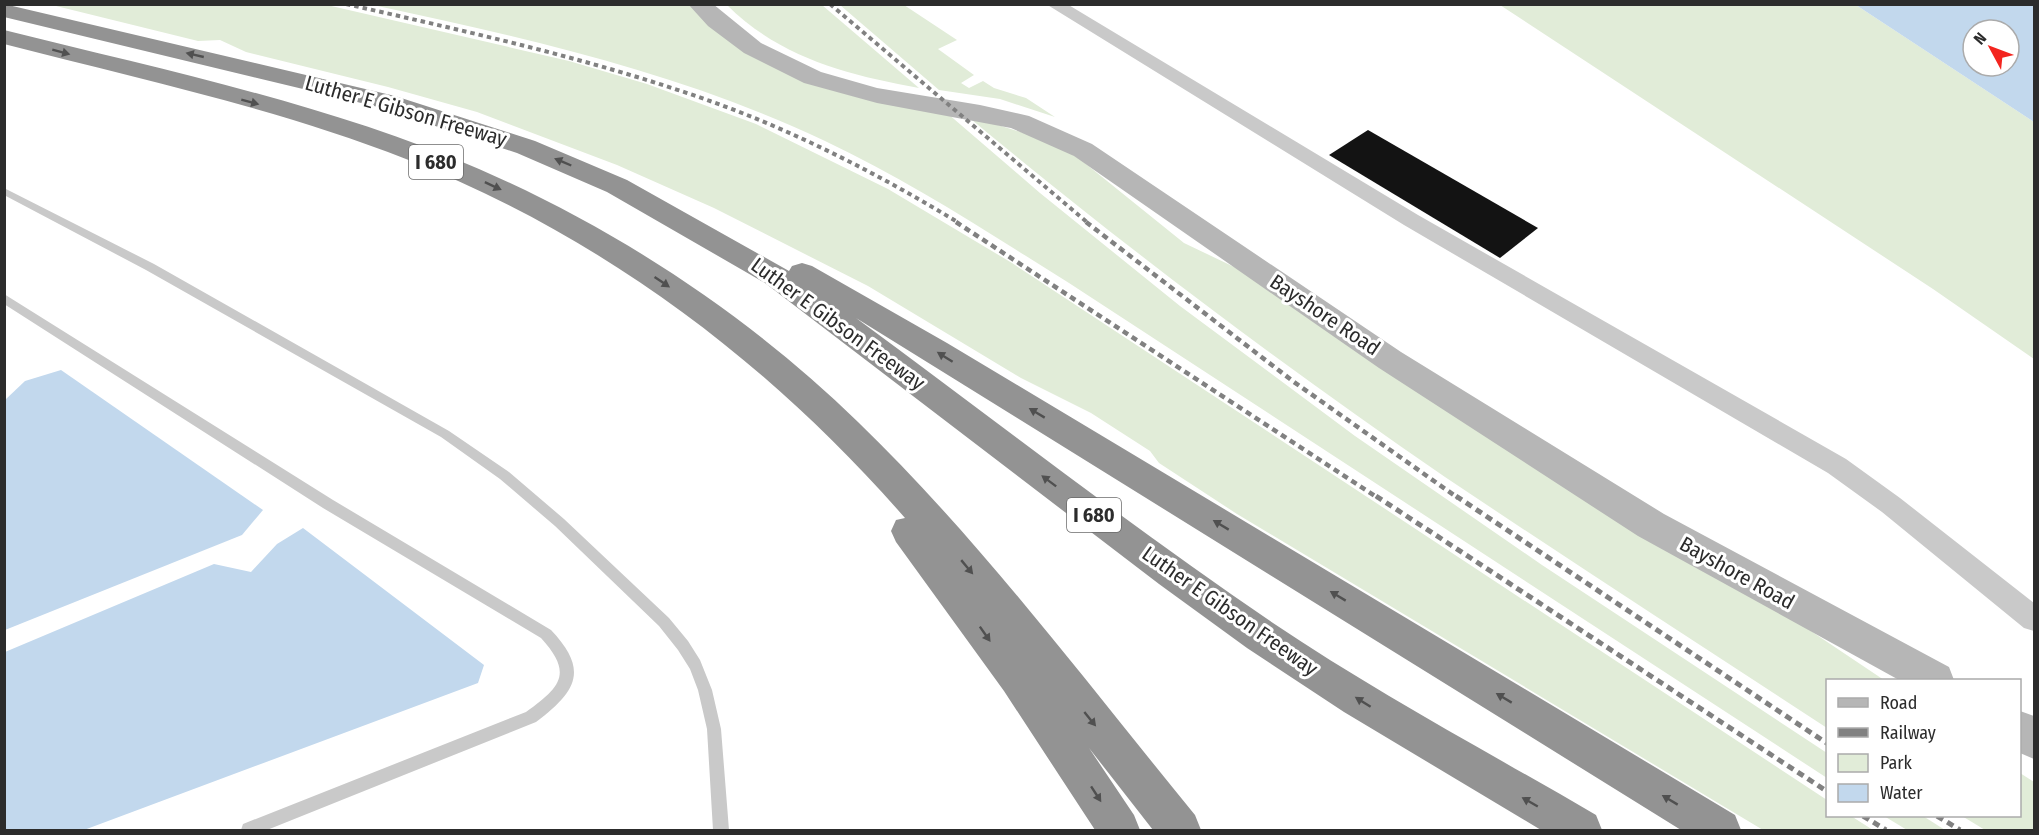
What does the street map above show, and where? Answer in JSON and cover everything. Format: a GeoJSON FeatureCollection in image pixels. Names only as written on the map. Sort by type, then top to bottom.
{"type":"FeatureCollection","features":[{"type":"Feature","properties":{"kind":"highway","name":"Luther E Gibson Freeway"},"geometry":{"type":"LineString","coordinates":[[4,10],[386,101],[526,147],[617,186],[775,276],[1172,573],[1262,636],[1358,699],[1581,831]]}},
{"type":"Feature","properties":{"kind":"highway","name":"Luther E Gibson Freeway"},"geometry":{"type":"LineString","coordinates":[[4,37],[345,129],[425,157],[488,184],[574,227],[653,276],[734,334],[813,402],[889,476],[1180,831]]}},
{"type":"Feature","properties":{"kind":"highway"},"geometry":{"type":"LineString","coordinates":[[617,186],[655,196],[766,252],[874,314],[1720,831]]}},
{"type":"Feature","properties":{"kind":"highway"},"geometry":{"type":"LineString","coordinates":[[813,402],[873,485],[947,580],[1075,761],[1119,831]]}},
{"type":"Feature","properties":{"kind":"street","name":"Bayshore Road"},"geometry":{"type":"LineString","coordinates":[[699,4],[735,38],[786,68],[859,92],[1020,122],[1052,134],[1083,150],[1390,360],[1651,525],[1931,679]]}},
{"type":"Feature","properties":{"kind":"street"},"geometry":{"type":"LineString","coordinates":[[1054,4],[1400,214],[1837,466],[1891,505],[2034,619]]}},
{"type":"Feature","properties":{"kind":"street"},"geometry":{"type":"LineString","coordinates":[[2021,731],[2034,739]]}},
{"type":"Feature","properties":{"kind":"lane"},"geometry":{"type":"LineString","coordinates":[[4,191],[160,272],[445,434],[482,457],[519,486],[650,609],[682,644],[698,671],[709,703],[721,831]]}},
{"type":"Feature","properties":{"kind":"lane"},"geometry":{"type":"LineString","coordinates":[[4,298],[328,504],[546,634],[563,649],[569,666],[565,685],[551,703],[531,717],[249,831]]}},
{"type":"Feature","properties":{"kind":"green space"},"geometry":{"type":"Polygon","coordinates":[[[52,5],[327,5],[569,61],[647,84],[756,124],[888,189],[1012,263],[1826,799],[1826,817],[1853,817],[1873,830],[1763,830],[1237,514],[1159,463],[1150,451],[1091,413],[1021,378],[868,286],[714,208],[617,165],[477,112],[388,87],[246,52],[220,40],[198,41],[52,5]]]}},
{"type":"Feature","properties":{"kind":"green space"},"geometry":{"type":"Polygon","coordinates":[[[373,5],[691,5],[742,49],[947,113],[1040,193],[1180,306],[1355,436],[1542,565],[1826,752],[1826,777],[1069,283],[888,173],[825,141],[716,96],[603,60],[373,5]]]}},
{"type":"Feature","properties":{"kind":"green space"},"geometry":{"type":"Polygon","coordinates":[[[727,5],[822,5],[919,88],[841,70],[792,51],[769,38],[727,5]]]}},
{"type":"Feature","properties":{"kind":"green space"},"geometry":{"type":"Polygon","coordinates":[[[840,5],[904,5],[957,40],[938,49],[974,75],[961,83],[969,88],[983,81],[994,88],[1026,98],[1055,117],[1000,99],[939,90],[840,5]]]}},
{"type":"Feature","properties":{"kind":"green space"},"geometry":{"type":"Polygon","coordinates":[[[1500,5],[1856,5],[1961,74],[1961,78],[1967,78],[2034,122],[2034,359],[1933,289],[1500,5]]]}},
{"type":"Feature","properties":{"kind":"green space"},"geometry":{"type":"Polygon","coordinates":[[[966,115],[1053,142],[1081,160],[1184,243],[1251,275],[1781,611],[1883,679],[1826,679],[1826,727],[1445,477],[1262,347],[1083,210],[966,115]]]}},
{"type":"Feature","properties":{"kind":"green space"},"geometry":{"type":"Polygon","coordinates":[[[2021,774],[2034,782],[2034,830],[1985,830],[1964,817],[2021,817],[2021,774]]]}},
{"type":"Feature","properties":{"kind":"green space"},"geometry":{"type":"Polygon","coordinates":[[[1886,817],[1925,817],[1945,830],[1907,830],[1886,817]]]}},
{"type":"Feature","properties":{"kind":"water"},"geometry":{"type":"Polygon","coordinates":[[[1856,5],[2034,5],[2034,122],[1967,78],[2021,78],[2021,18],[1961,18],[1961,74],[1856,5]]]}},
{"type":"Feature","properties":{"kind":"water"},"geometry":{"type":"Polygon","coordinates":[[[61,370],[263,510],[242,535],[5,630],[5,400],[25,381],[61,370]]]}},
{"type":"Feature","properties":{"kind":"water"},"geometry":{"type":"Polygon","coordinates":[[[303,528],[484,665],[478,683],[84,830],[5,830],[5,652],[214,564],[251,572],[277,544],[303,528]]]}},
{"type":"Feature","properties":{"kind":"building"},"geometry":{"type":"Polygon","coordinates":[[[1368,130],[1538,228],[1500,258],[1329,155],[1368,130]]]}},
{"type":"Feature","properties":{"kind":"railway"},"geometry":{"type":"LineString","coordinates":[[346,4],[575,59],[710,101],[774,126],[838,156],[959,223]]}},
{"type":"Feature","properties":{"kind":"railway"},"geometry":{"type":"LineString","coordinates":[[830,4],[1088,223]]}},
{"type":"Feature","properties":{"kind":"railway"},"geometry":{"type":"LineString","coordinates":[[956,222],[1378,498]]}},
{"type":"Feature","properties":{"kind":"railway"},"geometry":{"type":"LineString","coordinates":[[1086,222],[1294,382],[1458,498]]}},
{"type":"Feature","properties":{"kind":"railway"},"geometry":{"type":"LineString","coordinates":[[1376,496],[1826,791]]}},
{"type":"Feature","properties":{"kind":"railway"},"geometry":{"type":"LineString","coordinates":[[1456,496],[1826,743]]}},
{"type":"Feature","properties":{"kind":"railway"},"geometry":{"type":"LineString","coordinates":[[1865,817],[1886,830]]}},
{"type":"Feature","properties":{"kind":"railway"},"geometry":{"type":"LineString","coordinates":[[1939,817],[1960,830]]}}]}
